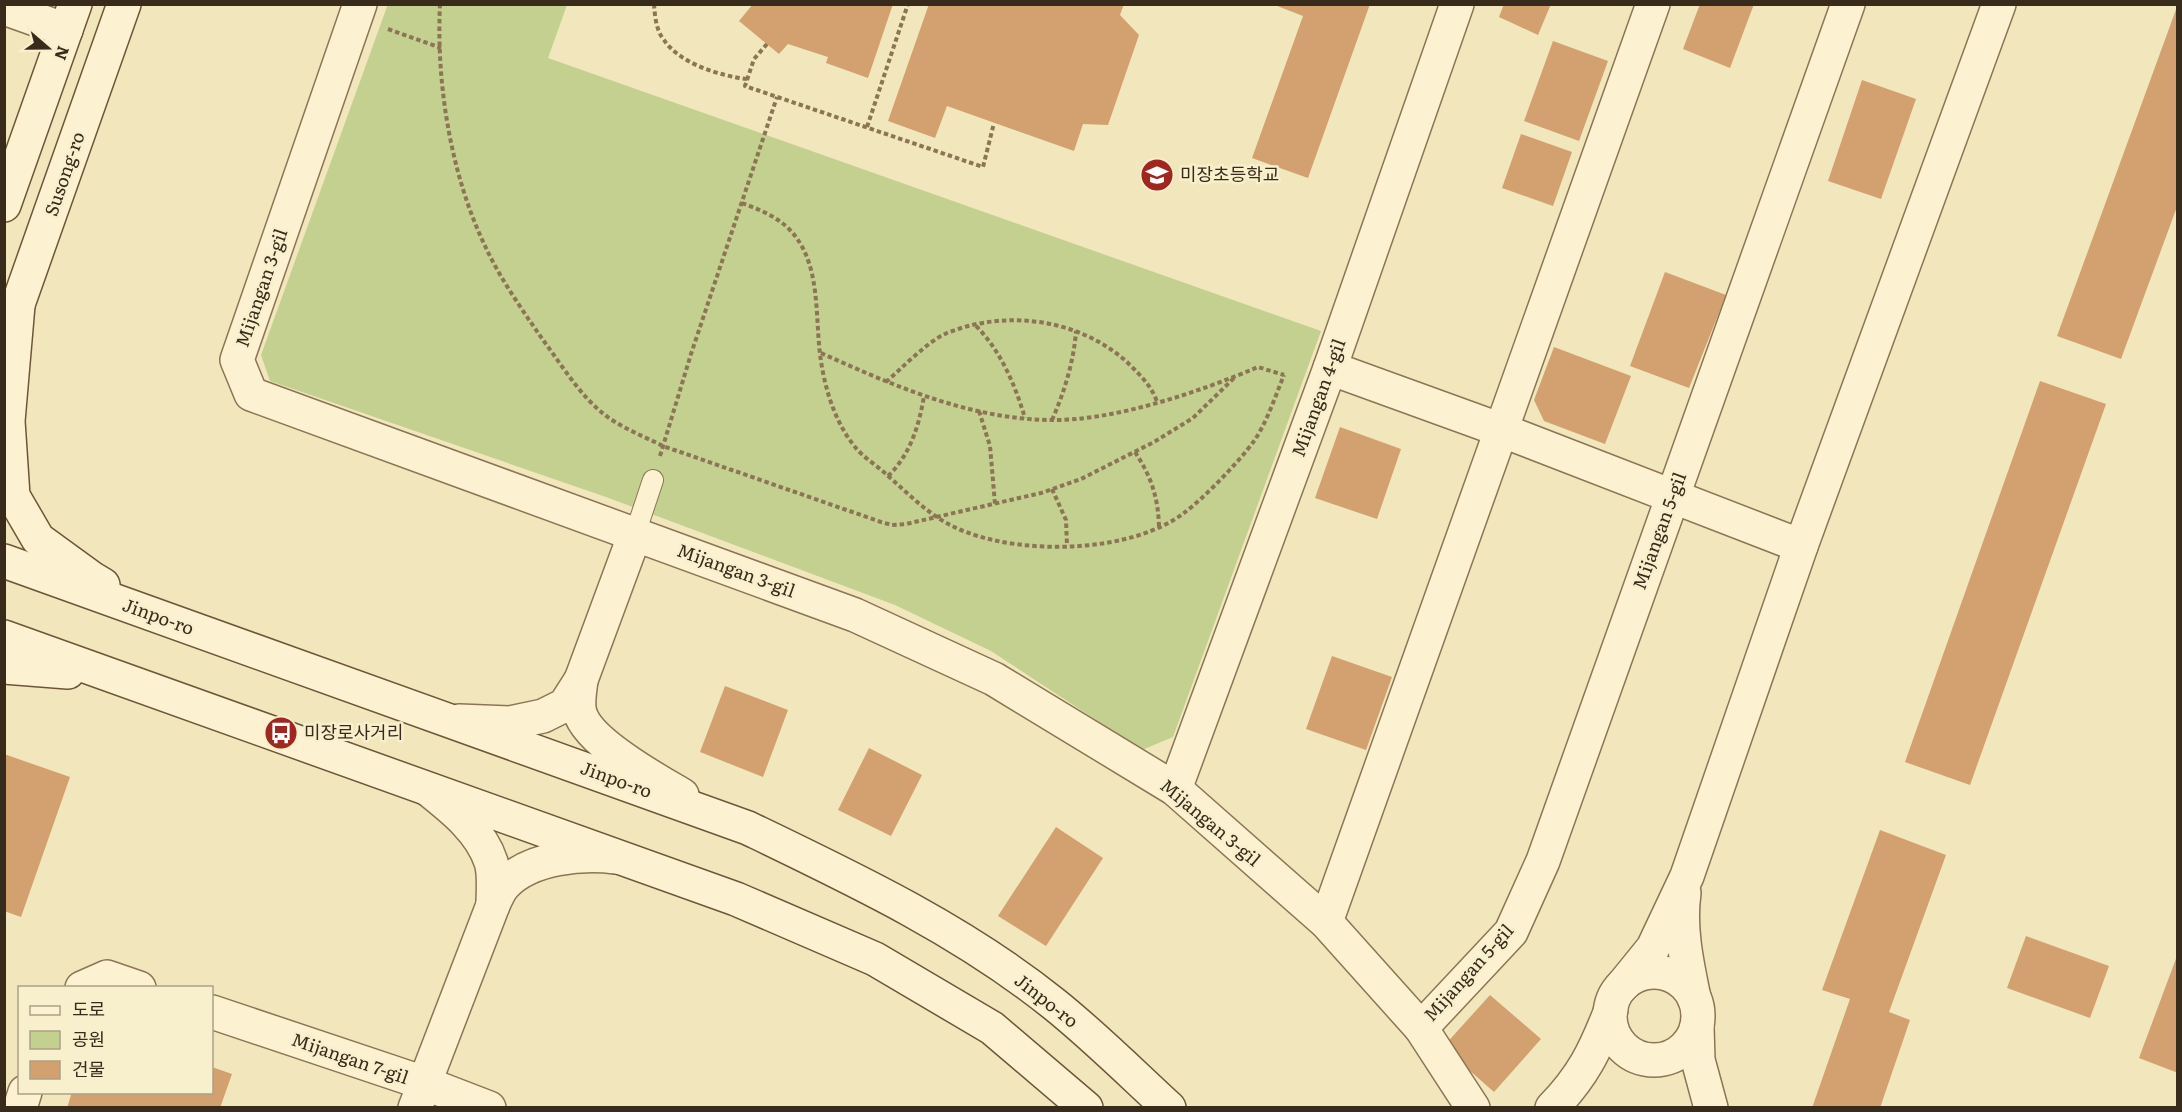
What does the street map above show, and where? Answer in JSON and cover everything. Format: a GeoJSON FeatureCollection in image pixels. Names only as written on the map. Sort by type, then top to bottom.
{"type":"FeatureCollection","features":[{"type":"Feature","properties":{"kind":"street","name":"Susong-ro"},"geometry":{"type":"LineString","coordinates":[[4,343],[124,4]]}},
{"type":"Feature","properties":{"kind":"street","name":"Mijangan 4-gil"},"geometry":{"type":"LineString","coordinates":[[1175,789],[1330,368],[1457,4]]}},
{"type":"Feature","properties":{"kind":"street"},"geometry":{"type":"LineString","coordinates":[[1326,922],[1653,4]]}},
{"type":"Feature","properties":{"kind":"street","name":"Mijangan 5-gil"},"geometry":{"type":"LineString","coordinates":[[1421,1028],[1511,932],[1543,861],[1848,4]]}},
{"type":"Feature","properties":{"kind":"street"},"geometry":{"type":"LineString","coordinates":[[1552,1107],[1572,1087],[1591,1058],[1617,998],[1653,948],[1687,876],[1802,546],[1999,4]]}},
{"type":"Feature","properties":{"kind":"street"},"geometry":{"type":"LineString","coordinates":[[4,8],[70,17],[4,205]]}},
{"type":"Feature","properties":{"kind":"street","name":"Mijangan 3-gil"},"geometry":{"type":"LineString","coordinates":[[358,11],[237,360],[251,394],[855,615],[994,679],[1175,789],[1326,922],[1421,1028],[1473,1107]]}},
{"type":"Feature","properties":{"kind":"street"},"geometry":{"type":"LineString","coordinates":[[18,305],[8,422],[13,496],[38,539],[93,579],[188,628]]}},
{"type":"Feature","properties":{"kind":"street"},"geometry":{"type":"LineString","coordinates":[[1330,368],[1501,430],[1802,546]]}},
{"type":"Feature","properties":{"kind":"street"},"geometry":{"type":"LineString","coordinates":[[449,720],[510,723],[543,716],[565,705],[581,680],[635,534]]}},
{"type":"Feature","properties":{"kind":"street","name":"Jinpo-ro"},"geometry":{"type":"LineString","coordinates":[[4,561],[748,828],[842,873],[957,936],[1054,1004],[1169,1107]]}},
{"type":"Feature","properties":{"kind":"street"},"geometry":{"type":"LineString","coordinates":[[4,637],[736,899],[875,959],[992,1028],[1086,1107]]}},
{"type":"Feature","properties":{"kind":"street"},"geometry":{"type":"LineString","coordinates":[[4,667],[60,670],[153,690]]}},
{"type":"Feature","properties":{"kind":"street"},"geometry":{"type":"LineString","coordinates":[[581,680],[579,709],[585,724],[605,745],[645,774],[722,819]]}},
{"type":"Feature","properties":{"kind":"street"},"geometry":{"type":"LineString","coordinates":[[428,789],[461,816],[482,841],[492,863],[493,905]]}},
{"type":"Feature","properties":{"kind":"street"},"geometry":{"type":"LineString","coordinates":[[419,1095],[493,905],[504,885],[526,869],[557,859],[590,855],[622,858]]}},
{"type":"Feature","properties":{"kind":"street"},"geometry":{"type":"LineString","coordinates":[[1687,876],[1682,907],[1685,957],[1695,1012],[1698,1060],[1712,1107]]}},
{"type":"Feature","properties":{"kind":"street"},"geometry":{"type":"LineString","coordinates":[[1552,1107],[1610,1066],[1624,1059],[1646,1059],[1668,1058],[1681,1051],[1690,1040],[1695,1012],[1686,987],[1675,978],[1662,973],[1648,973],[1635,977],[1617,998],[1611,1025],[1616,1039],[1626,1050],[1646,1059],[1671,1068],[1692,1087],[1705,1107]]}},
{"type":"Feature","properties":{"kind":"street"},"geometry":{"type":"LineString","coordinates":[[84,986],[107,976],[136,986]]}},
{"type":"Feature","properties":{"kind":"street","name":"Mijangan 7-gil"},"geometry":{"type":"LineString","coordinates":[[213,1012],[419,1095],[489,1107]]}},
{"type":"Feature","properties":{"kind":"lane"},"geometry":{"type":"LineString","coordinates":[[635,534],[653,480]]}},
{"type":"Feature","properties":{"kind":"path"},"geometry":{"type":"LineString","coordinates":[[440,4],[443,84],[451,143],[465,196],[486,249],[522,310],[572,380],[601,412],[663,446],[881,522],[892,525],[906,524],[995,504],[1081,479],[1154,442],[1192,418],[1235,377]]}},
{"type":"Feature","properties":{"kind":"path"},"geometry":{"type":"LineString","coordinates":[[654,4],[656,22],[664,41],[678,54],[694,64],[733,78],[747,80]]}},
{"type":"Feature","properties":{"kind":"path"},"geometry":{"type":"LineString","coordinates":[[867,127],[908,4]]}},
{"type":"Feature","properties":{"kind":"path"},"geometry":{"type":"LineString","coordinates":[[358,11],[441,48]]}},
{"type":"Feature","properties":{"kind":"path"},"geometry":{"type":"LineString","coordinates":[[767,44],[754,59],[745,86],[983,167],[994,123]]}},
{"type":"Feature","properties":{"kind":"path"},"geometry":{"type":"LineString","coordinates":[[653,480],[691,354],[777,97]]}},
{"type":"Feature","properties":{"kind":"path"},"geometry":{"type":"LineString","coordinates":[[742,203],[765,212],[789,230],[804,253],[814,281],[820,352],[824,377],[834,412],[855,447],[917,504],[964,532],[1000,543],[1052,547],[1103,543],[1146,534],[1184,513],[1219,480],[1254,441],[1284,375],[1258,367],[1182,396],[1088,418],[1052,420],[980,411],[924,396],[886,382],[820,352]]}},
{"type":"Feature","properties":{"kind":"path"},"geometry":{"type":"LineString","coordinates":[[886,382],[911,359],[945,334],[976,325],[1021,321],[1051,323],[1076,331],[1113,350],[1139,373],[1154,393],[1157,402]]}},
{"type":"Feature","properties":{"kind":"path"},"geometry":{"type":"LineString","coordinates":[[976,325],[1005,366],[1025,418]]}},
{"type":"Feature","properties":{"kind":"path"},"geometry":{"type":"LineString","coordinates":[[1052,420],[1069,372],[1076,331]]}},
{"type":"Feature","properties":{"kind":"path"},"geometry":{"type":"LineString","coordinates":[[888,476],[905,455],[915,435],[924,396]]}},
{"type":"Feature","properties":{"kind":"path"},"geometry":{"type":"LineString","coordinates":[[980,411],[991,456],[995,504]]}},
{"type":"Feature","properties":{"kind":"path"},"geometry":{"type":"LineString","coordinates":[[1135,452],[1154,488],[1159,507],[1160,527]]}},
{"type":"Feature","properties":{"kind":"path"},"geometry":{"type":"LineString","coordinates":[[1052,489],[1066,520],[1067,546]]}},
{"type":"Feature","properties":{"kind":"green space"},"geometry":{"type":"Polygon","coordinates":[[[388,4],[567,5],[548,58],[1321,331],[1173,737],[1142,750],[991,651],[895,605],[606,497],[270,381],[261,355],[388,4]]]}},
{"type":"Feature","properties":{"kind":"building"},"geometry":{"type":"Polygon","coordinates":[[[753,4],[893,4],[868,78],[826,63],[828,57],[788,44],[779,54],[739,21],[753,4]]]}},
{"type":"Feature","properties":{"kind":"building"},"geometry":{"type":"Polygon","coordinates":[[[929,4],[1124,4],[1120,15],[1139,35],[1108,125],[1083,124],[1074,151],[947,106],[935,138],[888,121],[929,4]]]}},
{"type":"Feature","properties":{"kind":"building"},"geometry":{"type":"Polygon","coordinates":[[[1272,4],[1370,4],[1308,178],[1252,158],[1303,16],[1272,4]]]}},
{"type":"Feature","properties":{"kind":"building"},"geometry":{"type":"Polygon","coordinates":[[[1504,4],[1551,4],[1538,35],[1499,17],[1504,4]]]}},
{"type":"Feature","properties":{"kind":"building"},"geometry":{"type":"Polygon","coordinates":[[[1700,4],[1754,4],[1730,68],[1683,49],[1700,4]]]}},
{"type":"Feature","properties":{"kind":"building"},"geometry":{"type":"Polygon","coordinates":[[[2178,4],[2178,204],[2121,359],[2057,336],[2178,4]]]}},
{"type":"Feature","properties":{"kind":"building"},"geometry":{"type":"Polygon","coordinates":[[[1553,41],[1608,61],[1579,141],[1524,121],[1553,41]]]}},
{"type":"Feature","properties":{"kind":"building"},"geometry":{"type":"Polygon","coordinates":[[[1862,80],[1916,99],[1881,199],[1828,181],[1862,80]]]}},
{"type":"Feature","properties":{"kind":"building"},"geometry":{"type":"Polygon","coordinates":[[[1521,134],[1572,152],[1553,206],[1502,188],[1521,134]]]}},
{"type":"Feature","properties":{"kind":"building"},"geometry":{"type":"Polygon","coordinates":[[[1665,272],[1726,295],[1689,388],[1630,366],[1665,272]]]}},
{"type":"Feature","properties":{"kind":"building"},"geometry":{"type":"Polygon","coordinates":[[[1554,347],[1631,376],[1605,444],[1544,421],[1534,400],[1554,347]]]}},
{"type":"Feature","properties":{"kind":"building"},"geometry":{"type":"Polygon","coordinates":[[[2040,381],[2106,404],[1970,785],[1905,762],[2040,381]]]}},
{"type":"Feature","properties":{"kind":"building"},"geometry":{"type":"Polygon","coordinates":[[[1340,427],[1401,449],[1377,519],[1315,498],[1340,427]]]}},
{"type":"Feature","properties":{"kind":"building"},"geometry":{"type":"Polygon","coordinates":[[[1332,656],[1392,677],[1366,750],[1306,729],[1332,656]]]}},
{"type":"Feature","properties":{"kind":"building"},"geometry":{"type":"Polygon","coordinates":[[[725,686],[788,710],[763,777],[700,752],[725,686]]]}},
{"type":"Feature","properties":{"kind":"building"},"geometry":{"type":"Polygon","coordinates":[[[869,748],[922,775],[891,836],[838,810],[869,748]]]}},
{"type":"Feature","properties":{"kind":"building"},"geometry":{"type":"Polygon","coordinates":[[[4,754],[70,777],[21,917],[4,911],[4,754]]]}},
{"type":"Feature","properties":{"kind":"building"},"geometry":{"type":"Polygon","coordinates":[[[1056,827],[1103,858],[1046,946],[998,916],[1056,827]]]}},
{"type":"Feature","properties":{"kind":"building"},"geometry":{"type":"Polygon","coordinates":[[[1880,830],[1946,855],[1889,1012],[1910,1020],[1880,1108],[1812,1108],[1850,999],[1822,990],[1880,830]]]}},
{"type":"Feature","properties":{"kind":"building"},"geometry":{"type":"Polygon","coordinates":[[[2026,936],[2109,966],[2090,1018],[2007,988],[2026,936]]]}},
{"type":"Feature","properties":{"kind":"building"},"geometry":{"type":"Polygon","coordinates":[[[2178,956],[2178,1073],[2139,1058],[2178,956]]]}},
{"type":"Feature","properties":{"kind":"building"},"geometry":{"type":"Polygon","coordinates":[[[1490,995],[1541,1039],[1494,1092],[1443,1047],[1490,995]]]}},
{"type":"Feature","properties":{"kind":"building"},"geometry":{"type":"Polygon","coordinates":[[[213,1067],[232,1074],[220,1108],[67,1108],[71,1094],[213,1094],[213,1067]]]}},
{"type":"Feature","properties":{"kind":"place","name":"미장초등학교"},"geometry":{"type":"Point","coordinates":[1157,175]}},
{"type":"Feature","properties":{"kind":"place","name":"미장로사거리"},"geometry":{"type":"Point","coordinates":[281,733]}}]}
